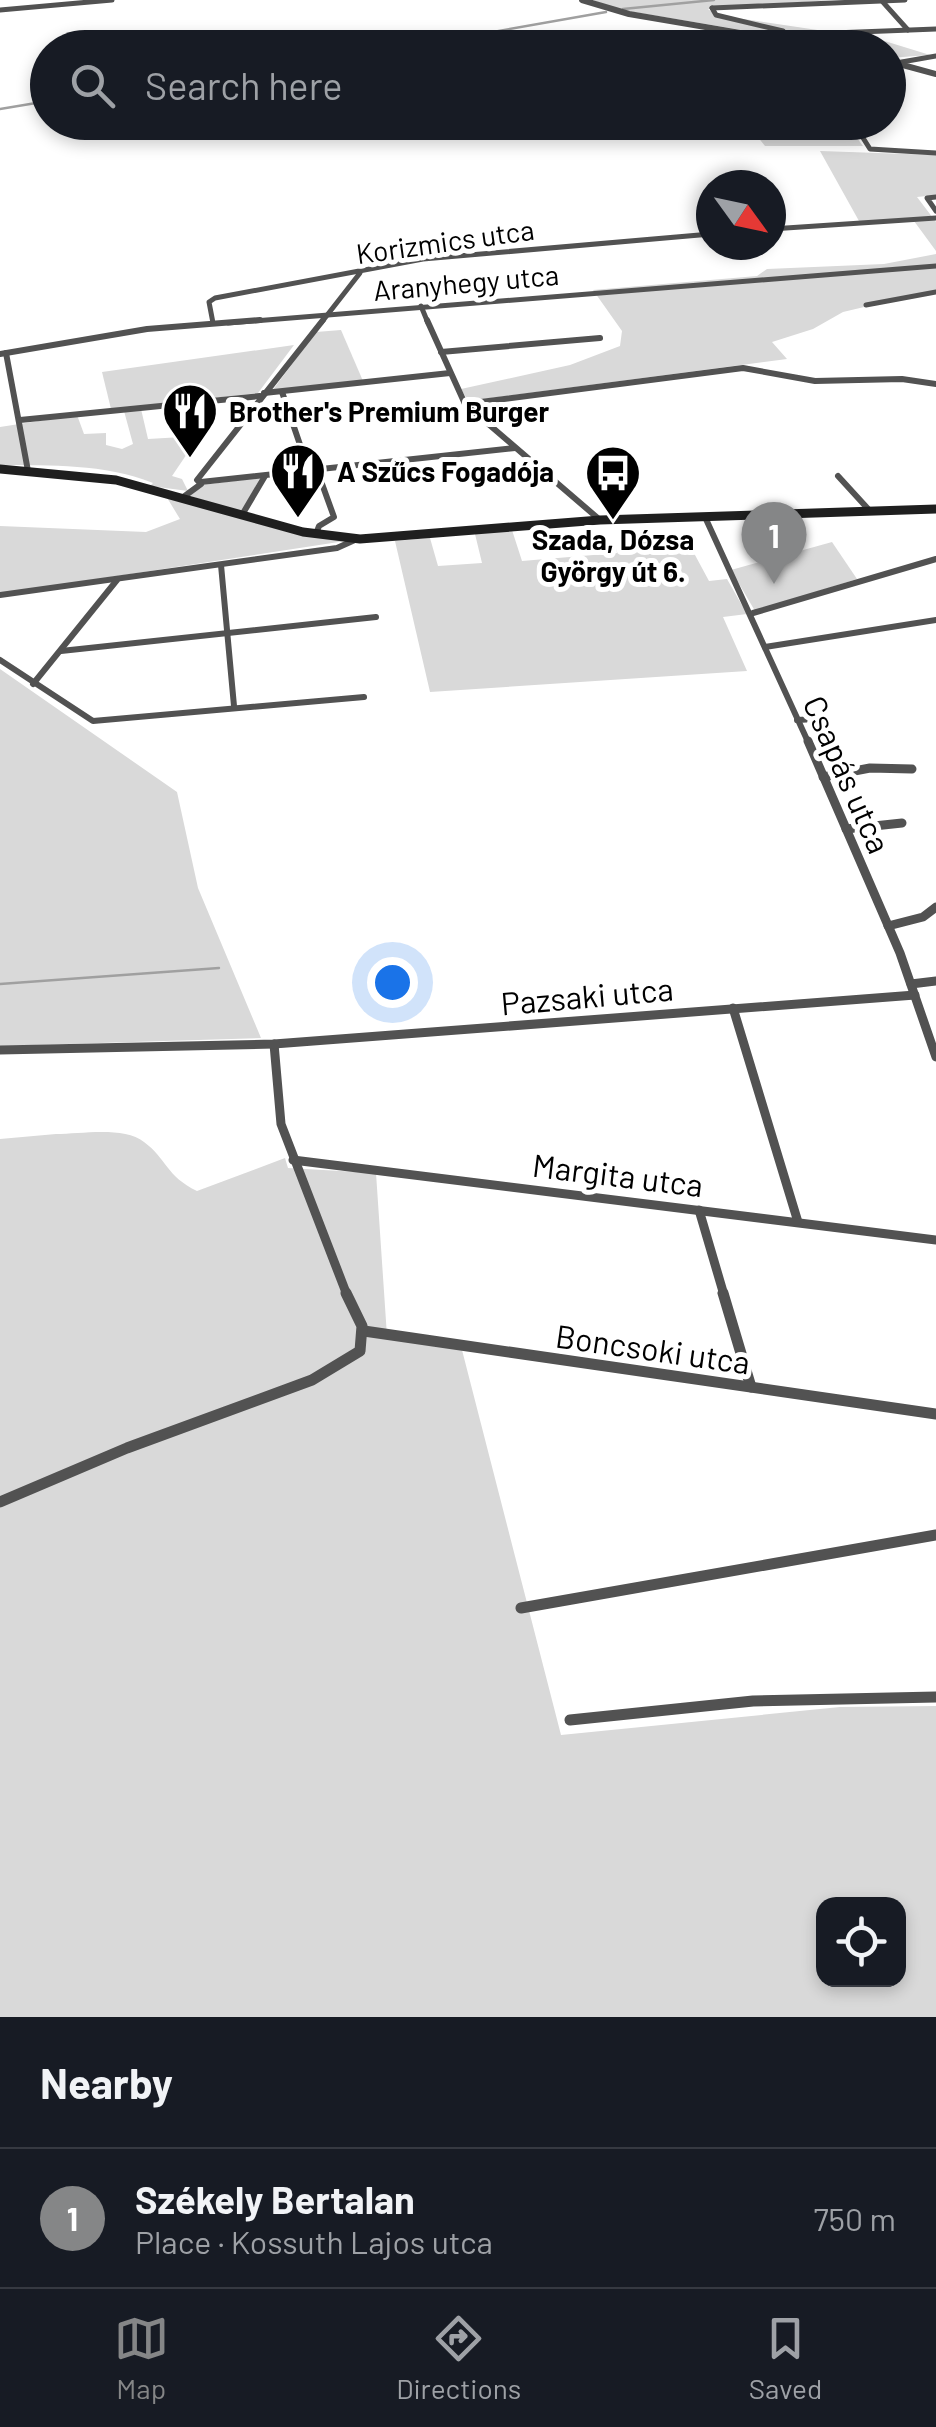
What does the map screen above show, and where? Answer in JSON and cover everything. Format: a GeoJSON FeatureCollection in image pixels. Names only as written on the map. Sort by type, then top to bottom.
{"type":"FeatureCollection","features":[{"type":"Feature","properties":{"kind":"main road"},"geometry":{"type":"LineString","coordinates":[[0,469],[116,480],[316,534],[356,539],[600,520],[936,509]]}},
{"type":"Feature","properties":{"kind":"street"},"geometry":{"type":"LineString","coordinates":[[0,10],[112,0]]}},
{"type":"Feature","properties":{"kind":"street"},"geometry":{"type":"LineString","coordinates":[[582,0],[629,14],[733,30]]}},
{"type":"Feature","properties":{"kind":"street"},"geometry":{"type":"LineString","coordinates":[[782,30],[718,16],[712,8],[905,0]]}},
{"type":"Feature","properties":{"kind":"street"},"geometry":{"type":"LineString","coordinates":[[882,1],[908,30],[936,29]]}},
{"type":"Feature","properties":{"kind":"street"},"geometry":{"type":"LineString","coordinates":[[906,60],[936,56]]}},
{"type":"Feature","properties":{"kind":"street"},"geometry":{"type":"LineString","coordinates":[[906,66],[936,76]]}},
{"type":"Feature","properties":{"kind":"street"},"geometry":{"type":"LineString","coordinates":[[864,140],[870,149],[936,153]]}},
{"type":"Feature","properties":{"kind":"street"},"geometry":{"type":"LineString","coordinates":[[786,228],[936,214],[927,198],[936,197]]}},
{"type":"Feature","properties":{"kind":"street","name":"Korizmics utca"},"geometry":{"type":"LineString","coordinates":[[213,323],[208,302],[214,298],[429,258],[696,235]]}},
{"type":"Feature","properties":{"kind":"street","name":"Aranyhegy utca"},"geometry":{"type":"LineString","coordinates":[[3,353],[128,332],[213,323],[936,266]]}},
{"type":"Feature","properties":{"kind":"street"},"geometry":{"type":"LineString","coordinates":[[201,482],[197,480],[360,273]]}},
{"type":"Feature","properties":{"kind":"street"},"geometry":{"type":"LineString","coordinates":[[866,306],[936,292]]}},
{"type":"Feature","properties":{"kind":"street"},"geometry":{"type":"LineString","coordinates":[[421,306],[466,404],[600,520]]}},
{"type":"Feature","properties":{"kind":"street"},"geometry":{"type":"LineString","coordinates":[[442,352],[600,338]]}},
{"type":"Feature","properties":{"kind":"street"},"geometry":{"type":"LineString","coordinates":[[3,353],[28,471]]}},
{"type":"Feature","properties":{"kind":"street"},"geometry":{"type":"LineString","coordinates":[[466,404],[743,368],[815,381],[902,379],[936,384]]}},
{"type":"Feature","properties":{"kind":"street"},"geometry":{"type":"LineString","coordinates":[[20,420],[450,374]]}},
{"type":"Feature","properties":{"kind":"street"},"geometry":{"type":"LineString","coordinates":[[282,392],[334,518],[318,526],[316,534]]}},
{"type":"Feature","properties":{"kind":"street"},"geometry":{"type":"LineString","coordinates":[[0,403],[16,400]]}},
{"type":"Feature","properties":{"kind":"street"},"geometry":{"type":"LineString","coordinates":[[182,498],[201,482],[515,448]]}},
{"type":"Feature","properties":{"kind":"street"},"geometry":{"type":"LineString","coordinates":[[242,515],[265,476]]}},
{"type":"Feature","properties":{"kind":"street"},"geometry":{"type":"LineString","coordinates":[[838,476],[870,511]]}},
{"type":"Feature","properties":{"kind":"street","name":"Csapás utca"},"geometry":{"type":"LineString","coordinates":[[704,517],[753,613],[824,777],[907,973],[936,1057]]}},
{"type":"Feature","properties":{"kind":"street"},"geometry":{"type":"LineString","coordinates":[[0,595],[337,548],[356,539]]}},
{"type":"Feature","properties":{"kind":"street"},"geometry":{"type":"LineString","coordinates":[[753,613],[936,559]]}},
{"type":"Feature","properties":{"kind":"street"},"geometry":{"type":"LineString","coordinates":[[221,565],[234,706]]}},
{"type":"Feature","properties":{"kind":"street"},"geometry":{"type":"LineString","coordinates":[[33,684],[116,580]]}},
{"type":"Feature","properties":{"kind":"street"},"geometry":{"type":"LineString","coordinates":[[61,650],[376,617]]}},
{"type":"Feature","properties":{"kind":"street"},"geometry":{"type":"LineString","coordinates":[[765,647],[936,620]]}},
{"type":"Feature","properties":{"kind":"street"},"geometry":{"type":"LineString","coordinates":[[0,660],[90,721],[364,696]]}},
{"type":"Feature","properties":{"kind":"street"},"geometry":{"type":"LineString","coordinates":[[798,720],[816,719]]}},
{"type":"Feature","properties":{"kind":"street"},"geometry":{"type":"LineString","coordinates":[[824,777],[870,768],[912,769]]}},
{"type":"Feature","properties":{"kind":"street"},"geometry":{"type":"LineString","coordinates":[[846,829],[902,823]]}},
{"type":"Feature","properties":{"kind":"street"},"geometry":{"type":"LineString","coordinates":[[888,926],[923,917],[936,907]]}},
{"type":"Feature","properties":{"kind":"street"},"geometry":{"type":"LineString","coordinates":[[907,973],[931,981]]}},
{"type":"Feature","properties":{"kind":"street","name":"Pazsaki utca"},"geometry":{"type":"LineString","coordinates":[[0,1050],[268,1044],[733,1008],[913,990],[931,981]]}},
{"type":"Feature","properties":{"kind":"street"},"geometry":{"type":"LineString","coordinates":[[733,1008],[798,1222]]}},
{"type":"Feature","properties":{"kind":"street"},"geometry":{"type":"LineString","coordinates":[[0,1502],[128,1448],[322,1376],[357,1355],[364,1332],[281,1124],[268,1044]]}},
{"type":"Feature","properties":{"kind":"street","name":"Margita utca"},"geometry":{"type":"LineString","coordinates":[[294,1160],[936,1240]]}},
{"type":"Feature","properties":{"kind":"street"},"geometry":{"type":"LineString","coordinates":[[699,1210],[751,1387]]}},
{"type":"Feature","properties":{"kind":"street","name":"Boncsoki utca"},"geometry":{"type":"LineString","coordinates":[[364,1332],[936,1414]]}},
{"type":"Feature","properties":{"kind":"street"},"geometry":{"type":"LineString","coordinates":[[520,1608],[936,1535]]}},
{"type":"Feature","properties":{"kind":"street"},"geometry":{"type":"LineString","coordinates":[[570,1720],[752,1701],[936,1697]]}},
{"type":"Feature","properties":{"kind":"shaded area"},"geometry":{"type":"Polygon","coordinates":[[[593,0],[831,0],[708,9],[716,15],[817,30],[741,30],[616,9],[593,0]]]}},
{"type":"Feature","properties":{"kind":"shaded area"},"geometry":{"type":"Polygon","coordinates":[[[906,48],[930,55],[906,57],[906,48]]]}},
{"type":"Feature","properties":{"kind":"shaded area"},"geometry":{"type":"Polygon","coordinates":[[[760,140],[859,140],[863,146],[765,146],[760,140]]]}},
{"type":"Feature","properties":{"kind":"shaded area"},"geometry":{"type":"Polygon","coordinates":[[[820,151],[936,155],[936,195],[917,197],[936,222],[936,251],[914,221],[859,221],[820,151]]]}},
{"type":"Feature","properties":{"kind":"shaded area"},"geometry":{"type":"Polygon","coordinates":[[[936,254],[936,290],[843,312],[813,329],[772,342],[787,359],[468,401],[461,389],[570,365],[620,346],[622,331],[593,290],[757,276],[767,269],[884,264],[936,254]]]}},
{"type":"Feature","properties":{"kind":"shaded area"},"geometry":{"type":"Polygon","coordinates":[[[341,330],[363,381],[272,391],[316,332],[341,330]]]}},
{"type":"Feature","properties":{"kind":"shaded area"},"geometry":{"type":"Polygon","coordinates":[[[294,345],[258,393],[111,409],[102,372],[294,345]]]}},
{"type":"Feature","properties":{"kind":"shaded area"},"geometry":{"type":"Polygon","coordinates":[[[141,409],[148,439],[199,436],[172,476],[182,479],[188,491],[150,486],[153,483],[96,469],[0,465],[0,427],[77,415],[84,434],[106,433],[106,445],[122,449],[133,444],[124,411],[141,409]]]}},
{"type":"Feature","properties":{"kind":"shaded area"},"geometry":{"type":"Polygon","coordinates":[[[260,478],[242,512],[190,496],[202,485],[260,478]]]}},
{"type":"Feature","properties":{"kind":"shaded area"},"geometry":{"type":"Polygon","coordinates":[[[166,496],[345,541],[0,594],[0,526],[146,532],[180,519],[166,496]]]}},
{"type":"Feature","properties":{"kind":"shaded area"},"geometry":{"type":"Polygon","coordinates":[[[512,530],[522,561],[617,553],[616,548],[636,546],[636,542],[688,542],[709,581],[727,579],[747,614],[723,617],[747,671],[430,692],[395,541],[430,538],[438,566],[482,563],[475,534],[512,530]]]}},
{"type":"Feature","properties":{"kind":"shaded area"},"geometry":{"type":"Polygon","coordinates":[[[832,542],[857,579],[755,611],[731,570],[832,542]]]}},
{"type":"Feature","properties":{"kind":"shaded area"},"geometry":{"type":"Polygon","coordinates":[[[0,669],[177,792],[198,888],[261,1038],[0,1046],[0,669]]]}},
{"type":"Feature","properties":{"kind":"shaded area"},"geometry":{"type":"Polygon","coordinates":[[[90,1132],[125,1134],[144,1142],[179,1179],[197,1191],[285,1158],[288,1168],[376,1173],[387,1336],[462,1350],[561,1735],[840,1707],[936,1706],[936,2017],[0,2017],[0,1139],[90,1132]]]}},
{"type":"Feature","properties":{"kind":"waterway"},"geometry":{"type":"LineString","coordinates":[[623,9],[714,0]]}},
{"type":"Feature","properties":{"kind":"waterway"},"geometry":{"type":"LineString","coordinates":[[504,30],[606,12]]}},
{"type":"Feature","properties":{"kind":"waterway"},"geometry":{"type":"LineString","coordinates":[[0,109],[30,104]]}},
{"type":"Feature","properties":{"kind":"waterway"},"geometry":{"type":"LineString","coordinates":[[0,984],[219,968]]}},
{"type":"Feature","properties":{"kind":"place","name":"Brother's Premium Burger"},"geometry":{"type":"Point","coordinates":[190,460]}},
{"type":"Feature","properties":{"kind":"place","name":"A Szűcs Fogadója"},"geometry":{"type":"Point","coordinates":[298,520]}},
{"type":"Feature","properties":{"kind":"place","name":"Szada, Dózsa György út 6."},"geometry":{"type":"Point","coordinates":[613,522]}},
{"type":"Feature","properties":{"kind":"place","name":"Székely Bertalan"},"geometry":{"type":"Point","coordinates":[774,584]}}]}
